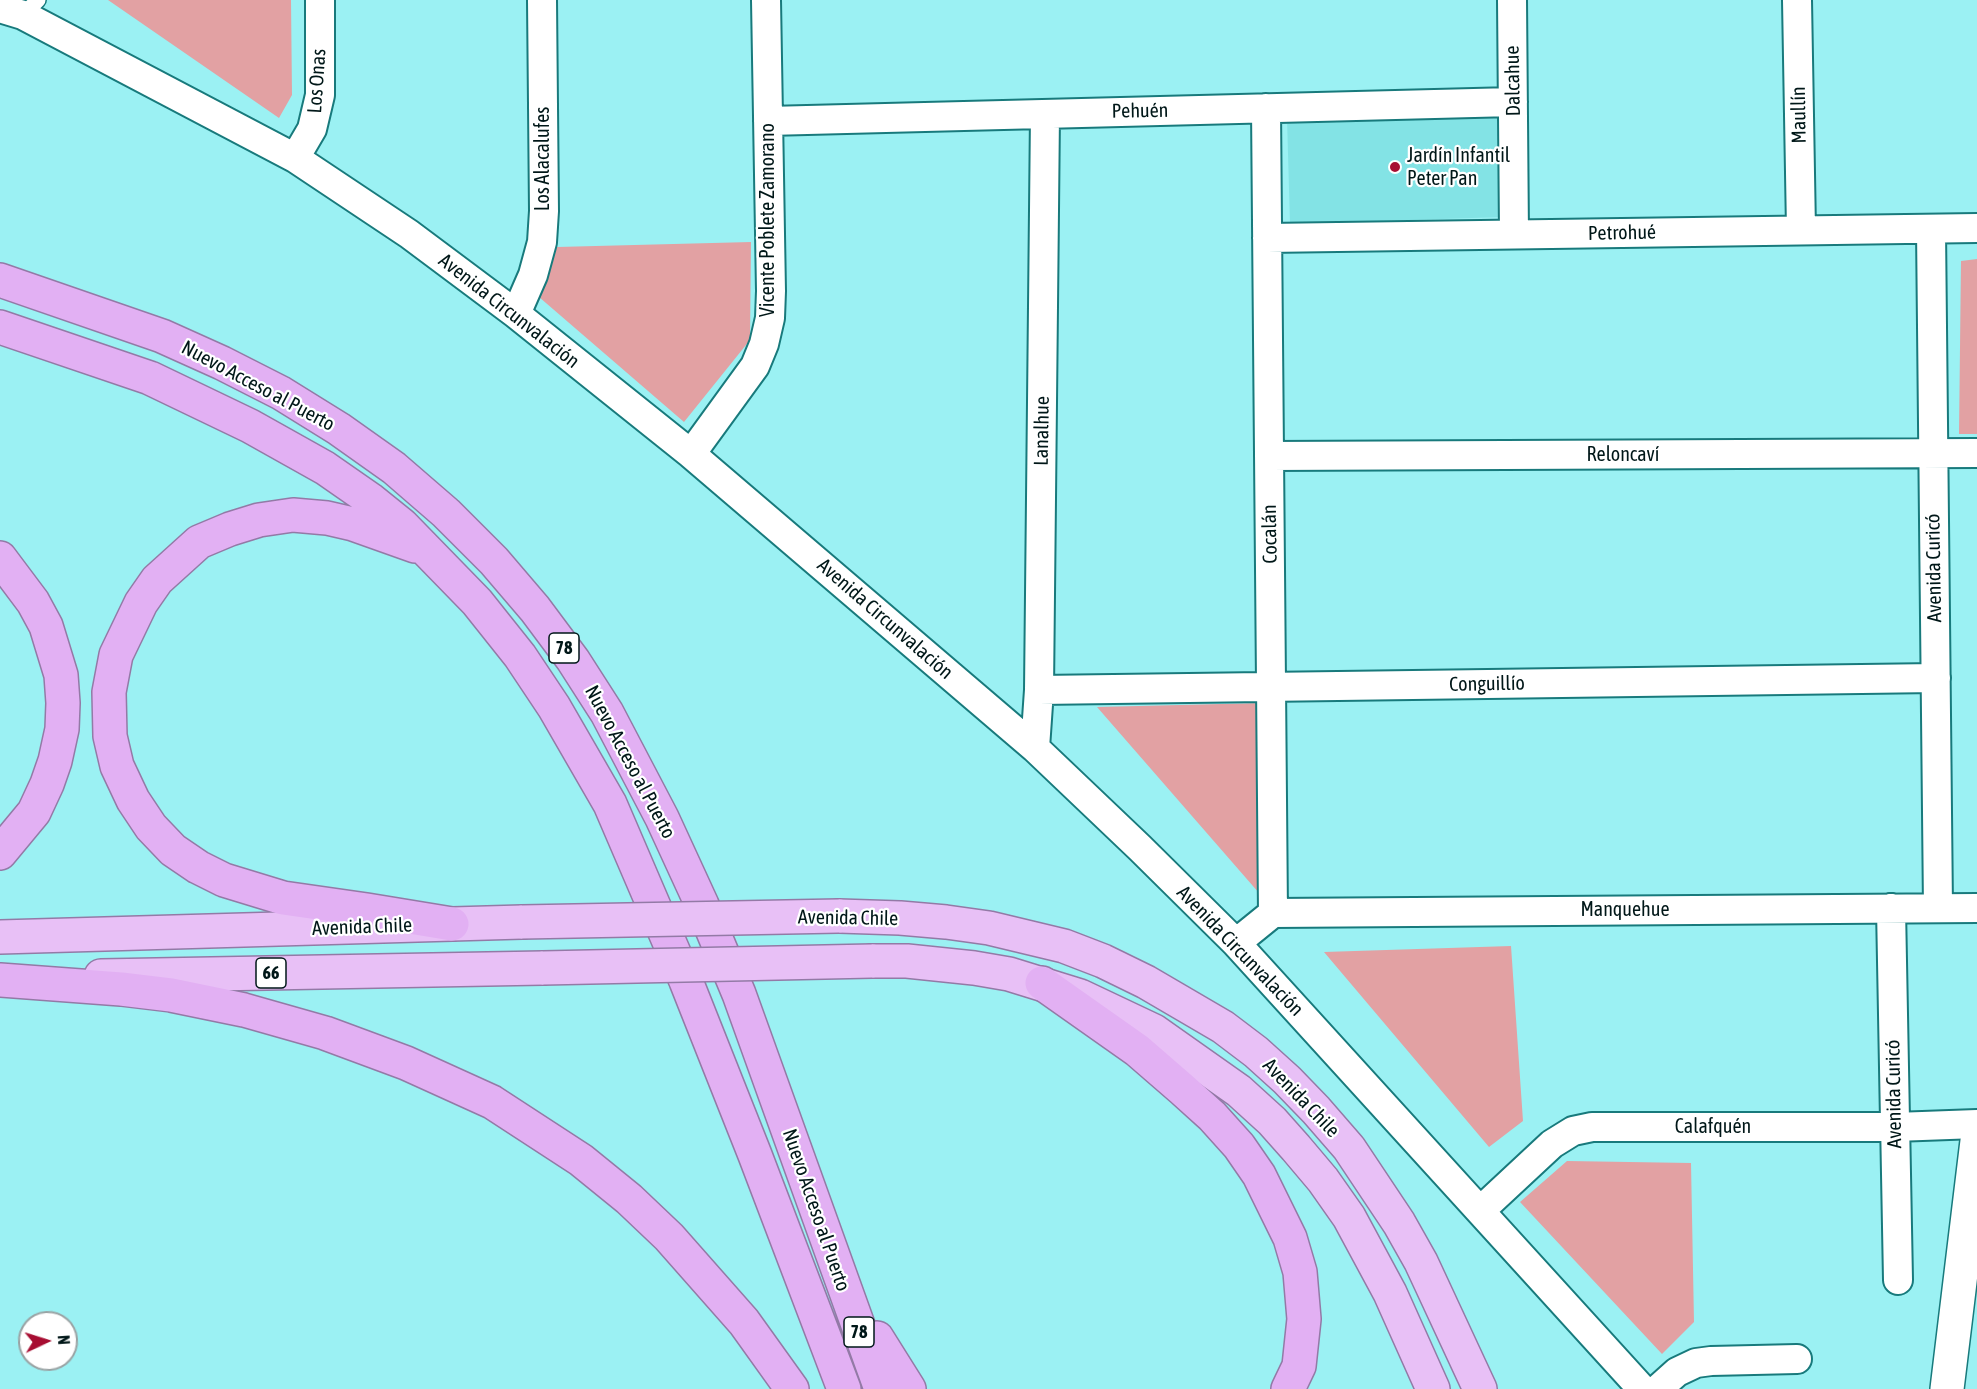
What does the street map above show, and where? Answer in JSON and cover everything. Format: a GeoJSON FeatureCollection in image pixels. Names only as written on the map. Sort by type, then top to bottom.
{"type":"FeatureCollection","features":[{"type":"Feature","properties":{"kind":"highway","name":"Nuevo Acceso al Puerto"},"geometry":{"type":"LineString","coordinates":[[0,280],[162,336],[281,393],[339,429],[394,468],[446,513],[494,561],[535,609],[573,660],[607,713],[662,818],[702,905],[742,1004],[881,1389]]}},
{"type":"Feature","properties":{"kind":"highway","name":"Nuevo Acceso al Puerto"},"geometry":{"type":"LineString","coordinates":[[0,327],[150,378],[250,426],[325,468],[402,525],[477,602],[520,657],[554,707],[610,804],[686,981],[844,1389]]}},
{"type":"Feature","properties":{"kind":"highway"},"geometry":{"type":"LineString","coordinates":[[428,551],[353,524],[327,518],[293,515],[259,520],[230,528],[199,542],[157,580],[141,603],[116,655],[109,692],[110,735],[117,766],[133,800],[151,827],[173,850],[198,867],[224,880],[283,898],[452,924]]}},
{"type":"Feature","properties":{"kind":"highway"},"geometry":{"type":"LineString","coordinates":[[0,558],[33,602],[46,626],[61,675],[63,703],[62,729],[55,762],[47,784],[34,812],[0,853]]}},
{"type":"Feature","properties":{"kind":"highway","name":"Avenida Chile"},"geometry":{"type":"LineString","coordinates":[[0,938],[522,922],[839,916],[946,922],[1016,934],[1064,946],[1103,961],[1146,982],[1223,1027],[1256,1052],[1316,1110],[1349,1149],[1399,1223],[1480,1389]]}},
{"type":"Feature","properties":{"kind":"highway","name":"Avenida Chile"},"geometry":{"type":"LineString","coordinates":[[0,979],[872,961],[940,963],[1009,974],[1042,983],[1080,996],[1154,1031],[1239,1091],[1272,1121],[1323,1180],[1349,1217],[1390,1293],[1433,1389]]}},
{"type":"Feature","properties":{"kind":"highway"},"geometry":{"type":"LineString","coordinates":[[0,979],[171,995],[244,1010],[325,1033],[406,1062],[492,1102],[581,1160],[629,1199],[669,1237],[744,1322],[792,1389]]}},
{"type":"Feature","properties":{"kind":"highway"},"geometry":{"type":"LineString","coordinates":[[1042,983],[1137,1050],[1189,1095],[1239,1146],[1259,1175],[1290,1238],[1300,1272],[1304,1319],[1299,1366],[1288,1389]]}},
{"type":"Feature","properties":{"kind":"highway"},"geometry":{"type":"LineString","coordinates":[[839,1275],[909,1389]]}},
{"type":"Feature","properties":{"kind":"main road"},"geometry":{"type":"LineString","coordinates":[[1947,1389],[1974,1198],[1977,1141]]}},
{"type":"Feature","properties":{"kind":"street","name":"Los Onas"},"geometry":{"type":"LineString","coordinates":[[296,158],[312,129],[320,95],[320,0]]}},
{"type":"Feature","properties":{"kind":"street","name":"Los Alacalufes"},"geometry":{"type":"LineString","coordinates":[[516,314],[533,275],[542,242],[544,211],[542,0]]}},
{"type":"Feature","properties":{"kind":"street","name":"Vicente Poblete Zamorano"},"geometry":{"type":"LineString","coordinates":[[691,454],[755,366],[764,344],[770,318],[766,0]]}},
{"type":"Feature","properties":{"kind":"street","name":"Dalcahue"},"geometry":{"type":"LineString","coordinates":[[1512,0],[1514,234]]}},
{"type":"Feature","properties":{"kind":"street","name":"Maullín"},"geometry":{"type":"LineString","coordinates":[[1797,0],[1801,230]]}},
{"type":"Feature","properties":{"kind":"street","name":"Avenida Circunvalación"},"geometry":{"type":"LineString","coordinates":[[20,8],[296,158],[409,234],[516,314],[691,454],[1035,748],[1236,943],[1642,1389]]}},
{"type":"Feature","properties":{"kind":"street","name":"Pehuén"},"geometry":{"type":"LineString","coordinates":[[768,121],[1513,102]]}},
{"type":"Feature","properties":{"kind":"street","name":"Cocalán"},"geometry":{"type":"LineString","coordinates":[[1266,108],[1273,913]]}},
{"type":"Feature","properties":{"kind":"street","name":"Lanalhue"},"geometry":{"type":"LineString","coordinates":[[1035,748],[1039,690],[1045,114]]}},
{"type":"Feature","properties":{"kind":"street","name":"Petrohué"},"geometry":{"type":"LineString","coordinates":[[1267,238],[1977,228]]}},
{"type":"Feature","properties":{"kind":"street","name":"Avenida Curicó"},"geometry":{"type":"LineString","coordinates":[[1931,229],[1938,908]]}},
{"type":"Feature","properties":{"kind":"street","name":"Reloncaví"},"geometry":{"type":"LineString","coordinates":[[1269,456],[1977,453]]}},
{"type":"Feature","properties":{"kind":"street","name":"Conguillío"},"geometry":{"type":"LineString","coordinates":[[1039,690],[1936,678]]}},
{"type":"Feature","properties":{"kind":"street","name":"Avenida Curicó"},"geometry":{"type":"LineString","coordinates":[[1891,908],[1898,1280]]}},
{"type":"Feature","properties":{"kind":"street","name":"Manquehue"},"geometry":{"type":"LineString","coordinates":[[1273,913],[1977,908]]}},
{"type":"Feature","properties":{"kind":"street"},"geometry":{"type":"LineString","coordinates":[[1236,943],[1273,913]]}},
{"type":"Feature","properties":{"kind":"street","name":"Calafquén"},"geometry":{"type":"LineString","coordinates":[[1480,1211],[1552,1144],[1573,1131],[1592,1127],[1977,1124]]}},
{"type":"Feature","properties":{"kind":"street"},"geometry":{"type":"LineString","coordinates":[[1658,1389],[1677,1372],[1696,1363],[1711,1360],[1797,1359]]}},
{"type":"Feature","properties":{"kind":"shaded area"},"geometry":{"type":"Polygon","coordinates":[[[108,0],[291,0],[292,95],[279,118],[108,0]]]}},
{"type":"Feature","properties":{"kind":"shaded area","name":"Jardín Infantil Peter Pan"},"geometry":{"type":"Polygon","coordinates":[[[1500,109],[1502,217],[1290,224],[1287,118],[1500,109]]]}},
{"type":"Feature","properties":{"kind":"shaded area"},"geometry":{"type":"Polygon","coordinates":[[[751,242],[750,340],[684,422],[539,297],[557,247],[751,242]]]}},
{"type":"Feature","properties":{"kind":"shaded area"},"geometry":{"type":"Polygon","coordinates":[[[1977,259],[1977,434],[1959,434],[1961,261],[1977,259]]]}},
{"type":"Feature","properties":{"kind":"shaded area"},"geometry":{"type":"Polygon","coordinates":[[[1262,703],[1266,901],[1097,707],[1262,703]]]}},
{"type":"Feature","properties":{"kind":"shaded area"},"geometry":{"type":"Polygon","coordinates":[[[1511,946],[1523,1121],[1489,1147],[1324,952],[1511,946]]]}},
{"type":"Feature","properties":{"kind":"shaded area"},"geometry":{"type":"Polygon","coordinates":[[[1567,1161],[1691,1163],[1694,1322],[1662,1354],[1520,1202],[1567,1161]]]}},
{"type":"Feature","properties":{"kind":"place","name":"Jardín Infantil Peter Pan"},"geometry":{"type":"Point","coordinates":[1395,167]}}]}
